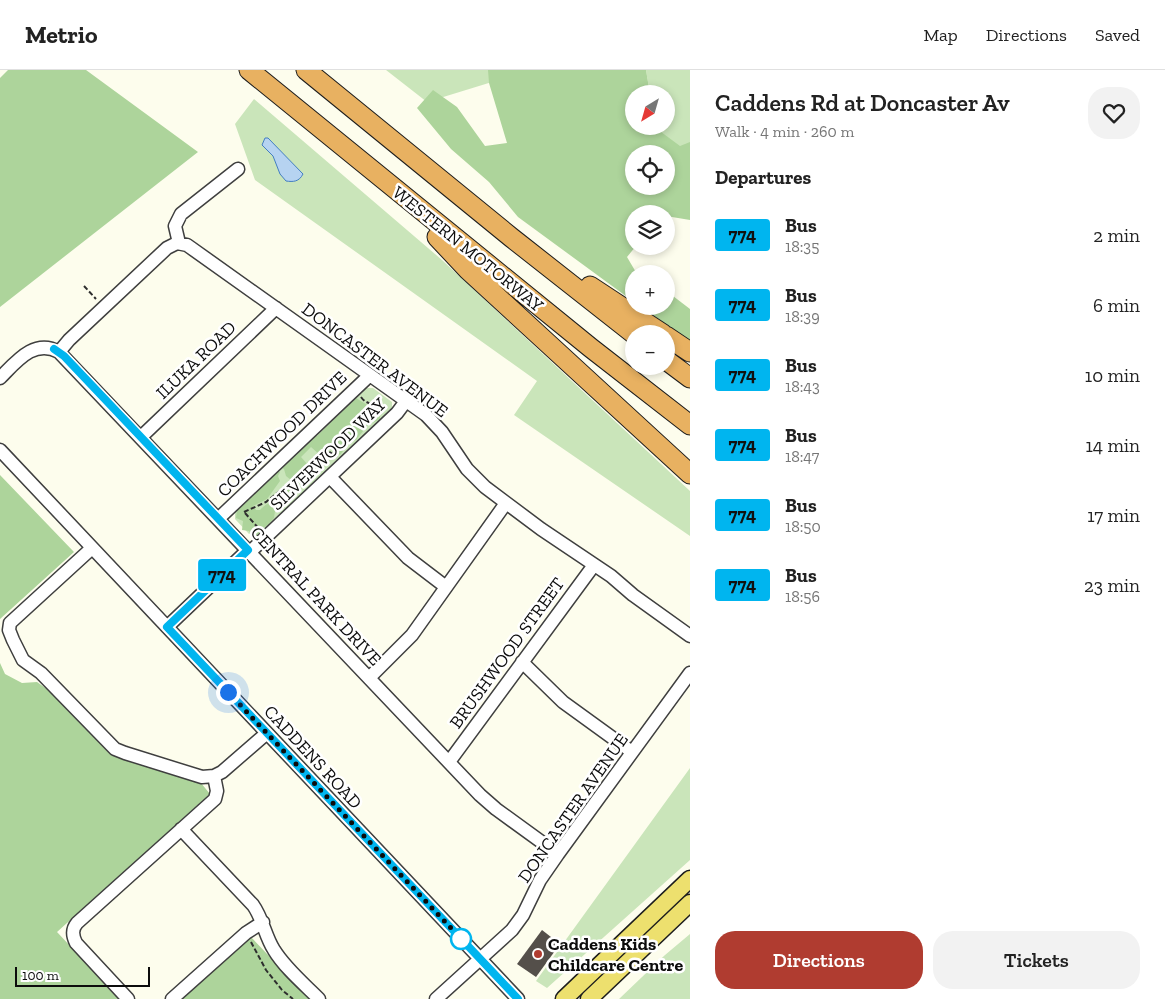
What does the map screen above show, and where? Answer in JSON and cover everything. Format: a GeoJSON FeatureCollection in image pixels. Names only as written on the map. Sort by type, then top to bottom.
{"type":"FeatureCollection","features":[{"type":"Feature","properties":{"kind":"highway","name":"WESTERN MOTORWAY"},"geometry":{"type":"LineString","coordinates":[[249,70],[381,179],[690,425]]}},
{"type":"Feature","properties":{"kind":"highway","name":"WESTERN MOTORWAY"},"geometry":{"type":"LineString","coordinates":[[306,70],[512,238],[625,327]]}},
{"type":"Feature","properties":{"kind":"highway"},"geometry":{"type":"LineString","coordinates":[[381,179],[468,270],[690,474]]}},
{"type":"Feature","properties":{"kind":"highway"},"geometry":{"type":"LineString","coordinates":[[512,238],[650,325]]}},
{"type":"Feature","properties":{"kind":"highway"},"geometry":{"type":"LineString","coordinates":[[675,342],[690,352]]}},
{"type":"Feature","properties":{"kind":"highway"},"geometry":{"type":"LineString","coordinates":[[675,367],[690,378]]}},
{"type":"Feature","properties":{"kind":"main road"},"geometry":{"type":"LineString","coordinates":[[564,999],[690,879]]}},
{"type":"Feature","properties":{"kind":"main road"},"geometry":{"type":"LineString","coordinates":[[589,999],[690,902]]}},
{"type":"Feature","properties":{"kind":"street"},"geometry":{"type":"LineString","coordinates":[[0,378],[34,349],[45,347],[59,352],[69,340],[163,251],[170,245],[179,243],[175,226],[181,214],[238,169]]}},
{"type":"Feature","properties":{"kind":"street","name":"DONCASTER AVENUE"},"geometry":{"type":"LineString","coordinates":[[179,243],[191,247],[406,401],[434,423],[472,475],[506,504],[594,565],[690,636]]}},
{"type":"Feature","properties":{"kind":"street","name":"ILUKA ROAD"},"geometry":{"type":"LineString","coordinates":[[141,437],[276,308]]}},
{"type":"Feature","properties":{"kind":"street","name":"CENTRAL PARK DRIVE"},"geometry":{"type":"LineString","coordinates":[[59,352],[490,804],[558,854]]}},
{"type":"Feature","properties":{"kind":"street","name":"COACHWOOD DRIVE"},"geometry":{"type":"LineString","coordinates":[[218,519],[370,375]]}},
{"type":"Feature","properties":{"kind":"street","name":"SILVERWOOD WAY"},"geometry":{"type":"LineString","coordinates":[[167,627],[330,476],[394,415],[406,401]]}},
{"type":"Feature","properties":{"kind":"street","name":"CADDENS ROAD"},"geometry":{"type":"LineString","coordinates":[[0,450],[518,999]]}},
{"type":"Feature","properties":{"kind":"street"},"geometry":{"type":"LineString","coordinates":[[330,476],[398,549],[446,586]]}},
{"type":"Feature","properties":{"kind":"street"},"geometry":{"type":"LineString","coordinates":[[369,678],[406,642],[506,504]]}},
{"type":"Feature","properties":{"kind":"street"},"geometry":{"type":"LineString","coordinates":[[92,548],[10,623],[9,630],[22,660],[41,673],[115,749],[199,776],[214,776],[226,770],[267,733]]}},
{"type":"Feature","properties":{"kind":"street","name":"BRUSHWOOD STREET"},"geometry":{"type":"LineString","coordinates":[[449,762],[594,565]]}},
{"type":"Feature","properties":{"kind":"street"},"geometry":{"type":"LineString","coordinates":[[522,662],[563,702],[632,752]]}},
{"type":"Feature","properties":{"kind":"street","name":"DONCASTER AVENUE"},"geometry":{"type":"LineString","coordinates":[[436,999],[508,935],[520,920],[540,880],[690,673]]}},
{"type":"Feature","properties":{"kind":"street"},"geometry":{"type":"LineString","coordinates":[[128,999],[76,943],[73,935],[74,928],[77,923],[214,799],[217,791],[214,776]]}},
{"type":"Feature","properties":{"kind":"street"},"geometry":{"type":"LineString","coordinates":[[182,829],[252,905],[263,922],[269,942],[276,954],[319,999]]}},
{"type":"Feature","properties":{"kind":"street"},"geometry":{"type":"LineString","coordinates":[[172,999],[250,930],[263,922]]}},
{"type":"Feature","properties":{"kind":"path"},"geometry":{"type":"LineString","coordinates":[[84,286],[100,303]]}},
{"type":"Feature","properties":{"kind":"path"},"geometry":{"type":"LineString","coordinates":[[356,390],[364,401],[380,405],[393,414]]}},
{"type":"Feature","properties":{"kind":"path"},"geometry":{"type":"LineString","coordinates":[[244,512],[266,502],[328,451],[342,460]]}},
{"type":"Feature","properties":{"kind":"path"},"geometry":{"type":"LineString","coordinates":[[303,472],[310,484]]}},
{"type":"Feature","properties":{"kind":"path"},"geometry":{"type":"LineString","coordinates":[[240,508],[265,535]]}},
{"type":"Feature","properties":{"kind":"path"},"geometry":{"type":"LineString","coordinates":[[249,937],[262,966],[282,990],[293,999]]}},
{"type":"Feature","properties":{"kind":"green space"},"geometry":{"type":"Polygon","coordinates":[[[8,70],[86,70],[198,152],[0,307],[0,78],[8,70]]]}},
{"type":"Feature","properties":{"kind":"green space"},"geometry":{"type":"Polygon","coordinates":[[[386,70],[490,70],[492,82],[427,102],[386,70]]]}},
{"type":"Feature","properties":{"kind":"green space"},"geometry":{"type":"Polygon","coordinates":[[[488,70],[646,70],[648,85],[625,85],[625,135],[665,135],[680,146],[690,142],[690,220],[675,218],[675,205],[625,205],[625,255],[629,255],[627,257],[632,265],[625,265],[625,295],[518,217],[489,182],[451,149],[417,108],[433,90],[457,107],[485,146],[507,143],[489,83],[488,70]]]}},
{"type":"Feature","properties":{"kind":"green space"},"geometry":{"type":"Polygon","coordinates":[[[646,70],[690,70],[690,160],[675,156],[675,145],[661,145],[655,135],[675,135],[675,85],[648,85],[646,70]]]}},
{"type":"Feature","properties":{"kind":"green space"},"geometry":{"type":"Polygon","coordinates":[[[254,99],[442,260],[690,491],[690,536],[514,415],[537,381],[255,180],[235,124],[254,99]]]}},
{"type":"Feature","properties":{"kind":"green space"},"geometry":{"type":"Polygon","coordinates":[[[675,298],[690,309],[690,341],[675,330],[675,325],[667,325],[653,315],[675,315],[675,298]]]}},
{"type":"Feature","properties":{"kind":"green space"},"geometry":{"type":"Polygon","coordinates":[[[365,388],[373,388],[392,402],[392,409],[261,534],[249,534],[235,519],[235,511],[365,388]]]}},
{"type":"Feature","properties":{"kind":"green space"},"geometry":{"type":"Polygon","coordinates":[[[356,398],[380,413],[380,419],[367,426],[356,440],[349,443],[340,455],[328,449],[321,456],[311,447],[301,457],[309,466],[305,467],[301,472],[300,481],[292,497],[282,501],[275,511],[274,518],[256,537],[253,537],[249,531],[242,530],[243,521],[236,518],[237,510],[278,471],[280,472],[278,476],[280,481],[267,499],[253,506],[256,510],[260,510],[277,497],[291,480],[286,476],[284,469],[279,466],[312,436],[317,436],[356,398]]]}},
{"type":"Feature","properties":{"kind":"green space"},"geometry":{"type":"Polygon","coordinates":[[[0,475],[74,552],[0,619],[0,475]]]}},
{"type":"Feature","properties":{"kind":"green space"},"geometry":{"type":"Polygon","coordinates":[[[0,663],[5,674],[22,683],[37,682],[51,692],[111,755],[201,783],[210,794],[57,932],[120,999],[0,999],[0,663]]]}},
{"type":"Feature","properties":{"kind":"green space"},"geometry":{"type":"Polygon","coordinates":[[[690,768],[690,860],[547,988],[536,981],[690,768]]]}},
{"type":"Feature","properties":{"kind":"green space"},"geometry":{"type":"Polygon","coordinates":[[[690,934],[690,999],[619,999],[665,955],[690,934]]]}},
{"type":"Feature","properties":{"kind":"green space"},"geometry":{"type":"Polygon","coordinates":[[[251,937],[310,999],[182,999],[251,937]]]}},
{"type":"Feature","properties":{"kind":"water"},"geometry":{"type":"Polygon","coordinates":[[[265,138],[268,138],[303,174],[300,179],[286,181],[280,174],[273,156],[262,145],[265,138]]]}},
{"type":"Feature","properties":{"kind":"building","name":"Caddens Kids Childcare Centre"},"geometry":{"type":"Polygon","coordinates":[[[542,930],[560,944],[536,977],[517,964],[542,930]]]}},
{"type":"Feature","properties":{"kind":"bus line","name":"774"},"geometry":{"type":"LineString","coordinates":[[54,349],[64,356],[248,550],[167,627],[518,999]]}},
{"type":"Feature","properties":{"kind":"place","name":"Caddens Kids Childcare Centre"},"geometry":{"type":"Point","coordinates":[538,954]}},
{"type":"Feature","properties":{"kind":"route"},"geometry":{"type":"LineString","coordinates":[[228,692],[467,945],[461,939]]}}]}
